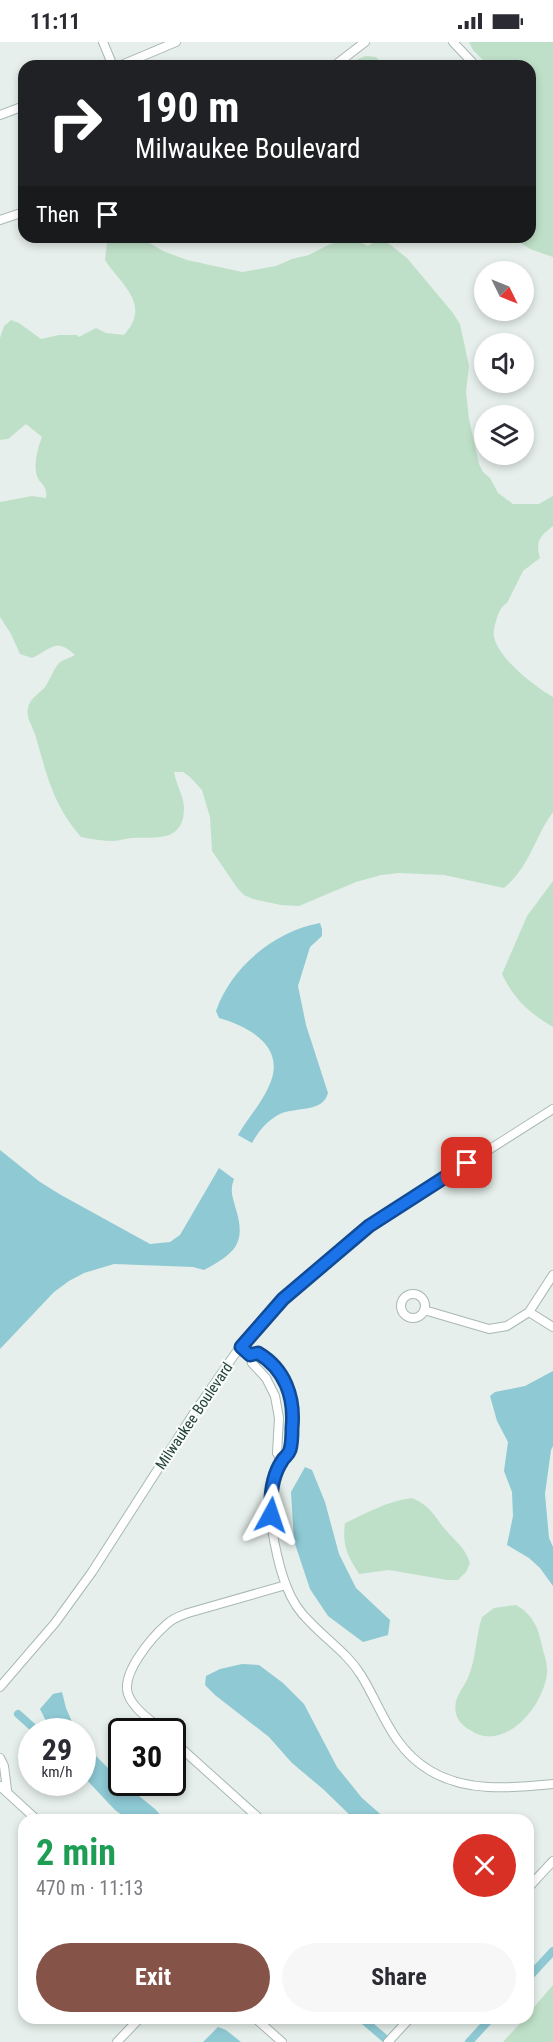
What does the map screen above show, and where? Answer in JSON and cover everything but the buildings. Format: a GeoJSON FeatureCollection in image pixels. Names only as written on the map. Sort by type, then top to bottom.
{"type":"FeatureCollection","features":[{"type":"Feature","properties":{"kind":"street"},"geometry":{"type":"LineString","coordinates":[[103,42],[110,60]]}},
{"type":"Feature","properties":{"kind":"street"},"geometry":{"type":"LineString","coordinates":[[133,60],[176,42]]}},
{"type":"Feature","properties":{"kind":"street"},"geometry":{"type":"LineString","coordinates":[[342,60],[365,42]]}},
{"type":"Feature","properties":{"kind":"street"},"geometry":{"type":"LineString","coordinates":[[453,42],[470,60]]}},
{"type":"Feature","properties":{"kind":"street"},"geometry":{"type":"LineString","coordinates":[[0,115],[18,108]]}},
{"type":"Feature","properties":{"kind":"street"},"geometry":{"type":"LineString","coordinates":[[0,220],[18,214]]}},
{"type":"Feature","properties":{"kind":"street","name":"Milwaukee Boulevard"},"geometry":{"type":"LineString","coordinates":[[0,1687],[55,1623],[92,1572],[194,1413],[241,1347],[283,1299],[369,1226],[553,1109]]}},
{"type":"Feature","properties":{"kind":"street"},"geometry":{"type":"LineString","coordinates":[[424,1310],[489,1329],[507,1326],[529,1312],[553,1275]]}},
{"type":"Feature","properties":{"kind":"street"},"geometry":{"type":"LineString","coordinates":[[529,1312],[553,1327]]}},
{"type":"Feature","properties":{"kind":"street"},"geometry":{"type":"LineString","coordinates":[[241,1347],[250,1355],[252,1363],[262,1371],[275,1396],[279,1418],[277,1453],[282,1461]]}},
{"type":"Feature","properties":{"kind":"street"},"geometry":{"type":"LineString","coordinates":[[250,1355],[258,1353],[279,1371],[289,1392],[293,1418],[289,1454],[282,1461],[272,1489],[271,1515],[286,1585],[293,1600],[310,1623],[354,1664],[370,1691],[386,1726],[415,1761],[441,1777],[469,1786],[513,1787],[553,1784]]}},
{"type":"Feature","properties":{"kind":"street"},"geometry":{"type":"LineString","coordinates":[[279,1418],[293,1418]]}},
{"type":"Feature","properties":{"kind":"street"},"geometry":{"type":"LineString","coordinates":[[149,1718],[132,1702],[127,1686],[131,1666],[160,1631],[176,1618],[188,1613],[286,1585]]}},
{"type":"Feature","properties":{"kind":"street"},"geometry":{"type":"LineString","coordinates":[[186,1753],[254,1814]]}},
{"type":"Feature","properties":{"kind":"street"},"geometry":{"type":"LineString","coordinates":[[0,1758],[4,1766],[3,1788],[31,1814]]}},
{"type":"Feature","properties":{"kind":"street"},"geometry":{"type":"LineString","coordinates":[[534,1882],[553,1861]]}},
{"type":"Feature","properties":{"kind":"street"},"geometry":{"type":"LineString","coordinates":[[117,2042],[134,2024]]}},
{"type":"Feature","properties":{"kind":"street"},"geometry":{"type":"LineString","coordinates":[[262,2024],[282,2042]]}},
{"type":"Feature","properties":{"kind":"street"},"geometry":{"type":"LineString","coordinates":[[388,2042],[404,2024]]}},
{"type":"Feature","properties":{"kind":"green space"},"geometry":{"type":"Polygon","coordinates":[[[469,42],[553,42],[553,257],[530,249],[521,243],[536,243],[536,60],[483,60],[469,42]]]}},
{"type":"Feature","properties":{"kind":"green space"},"geometry":{"type":"Polygon","coordinates":[[[366,56],[376,57],[379,60],[357,60],[366,56]]]}},
{"type":"Feature","properties":{"kind":"green space"},"geometry":{"type":"Polygon","coordinates":[[[107,243],[149,243],[187,260],[242,272],[276,266],[309,255],[334,243],[362,243],[368,246],[372,243],[388,243],[407,258],[460,324],[469,366],[466,392],[474,442],[474,465],[480,465],[498,493],[513,504],[539,504],[553,496],[553,526],[538,543],[540,558],[523,571],[507,603],[500,611],[494,629],[497,645],[510,663],[527,679],[553,697],[553,812],[526,861],[504,888],[444,875],[399,873],[356,882],[299,906],[253,899],[238,889],[212,851],[210,817],[202,790],[183,772],[174,772],[184,804],[183,819],[174,833],[167,836],[113,841],[81,837],[63,812],[47,776],[28,708],[35,696],[45,687],[59,663],[75,655],[58,646],[49,648],[32,658],[20,654],[0,617],[0,502],[32,496],[46,498],[46,494],[36,472],[36,456],[42,437],[26,424],[8,439],[0,440],[0,338],[4,326],[11,320],[41,339],[59,335],[79,337],[96,328],[106,333],[124,335],[132,324],[135,314],[135,304],[105,260],[107,243]]]}},
{"type":"Feature","properties":{"kind":"green space"},"geometry":{"type":"Polygon","coordinates":[[[553,881],[553,1027],[523,1005],[502,974],[527,916],[553,881]]]}},
{"type":"Feature","properties":{"kind":"green space"},"geometry":{"type":"Polygon","coordinates":[[[412,1498],[431,1511],[465,1552],[470,1563],[466,1572],[458,1580],[389,1570],[359,1574],[351,1561],[345,1544],[345,1523],[369,1511],[412,1498]]]}},
{"type":"Feature","properties":{"kind":"green space"},"geometry":{"type":"Polygon","coordinates":[[[516,1605],[531,1617],[539,1633],[547,1666],[544,1686],[530,1712],[520,1723],[496,1736],[483,1736],[461,1723],[457,1716],[456,1702],[471,1668],[482,1617],[494,1608],[516,1605]]]}},
{"type":"Feature","properties":{"kind":"green space"},"geometry":{"type":"Polygon","coordinates":[[[553,1985],[553,2042],[503,2042],[520,2024],[534,2024],[534,2007],[553,1985]]]}},
{"type":"Feature","properties":{"kind":"water"},"geometry":{"type":"Polygon","coordinates":[[[320,923],[322,936],[310,947],[298,986],[306,1025],[328,1093],[325,1100],[314,1107],[284,1112],[274,1117],[263,1127],[252,1143],[238,1135],[269,1086],[273,1073],[270,1050],[254,1033],[219,1018],[216,1011],[232,980],[257,954],[287,934],[320,923]]]}},
{"type":"Feature","properties":{"kind":"water"},"geometry":{"type":"Polygon","coordinates":[[[0,1150],[40,1182],[150,1244],[170,1242],[180,1235],[219,1168],[234,1179],[232,1192],[240,1229],[236,1246],[224,1258],[204,1270],[193,1267],[114,1264],[84,1273],[54,1292],[0,1349],[0,1150]]]}},
{"type":"Feature","properties":{"kind":"water"},"geometry":{"type":"Polygon","coordinates":[[[553,1371],[553,1446],[545,1494],[549,1538],[553,1547],[553,1586],[540,1568],[529,1558],[507,1545],[513,1516],[512,1492],[504,1471],[508,1442],[497,1421],[490,1396],[495,1392],[525,1386],[553,1371]]]}},
{"type":"Feature","properties":{"kind":"water"},"geometry":{"type":"Polygon","coordinates":[[[305,1467],[312,1470],[325,1502],[339,1554],[356,1588],[390,1620],[388,1635],[363,1642],[328,1616],[310,1589],[294,1541],[291,1492],[305,1467]]]}},
{"type":"Feature","properties":{"kind":"water"},"geometry":{"type":"Polygon","coordinates":[[[242,1664],[259,1665],[283,1683],[304,1704],[337,1767],[362,1798],[380,1814],[349,1814],[292,1763],[269,1737],[215,1695],[205,1685],[206,1676],[220,1669],[242,1664]]]}},
{"type":"Feature","properties":{"kind":"water"},"geometry":{"type":"Polygon","coordinates":[[[62,1692],[70,1718],[44,1718],[40,1709],[53,1694],[62,1692]]]}},
{"type":"Feature","properties":{"kind":"water"},"geometry":{"type":"Polygon","coordinates":[[[96,1756],[108,1768],[108,1796],[139,1796],[160,1814],[120,1814],[96,1790],[96,1756]]]}},
{"type":"Feature","properties":{"kind":"water"},"geometry":{"type":"Polygon","coordinates":[[[218,2027],[226,2030],[241,2042],[203,2042],[218,2027]]]}},
{"type":"Feature","properties":{"kind":"waterway"},"geometry":{"type":"LineString","coordinates":[[18,1714],[22,1718]]}},
{"type":"Feature","properties":{"kind":"waterway"},"geometry":{"type":"LineString","coordinates":[[534,1972],[553,1951]]}},
{"type":"Feature","properties":{"kind":"waterway"},"geometry":{"type":"LineString","coordinates":[[368,2024],[389,2042]]}},
{"type":"Feature","properties":{"kind":"waterway"},"geometry":{"type":"LineString","coordinates":[[469,2042],[486,2024]]}},
{"type":"Feature","properties":{"kind":"route"},"geometry":{"type":"LineString","coordinates":[[271,1515],[272,1489],[282,1461],[289,1454],[291,1446],[292,1406],[286,1382],[279,1371],[263,1356],[258,1353],[250,1355],[241,1347],[283,1299],[369,1226],[467,1163]]}}]}
